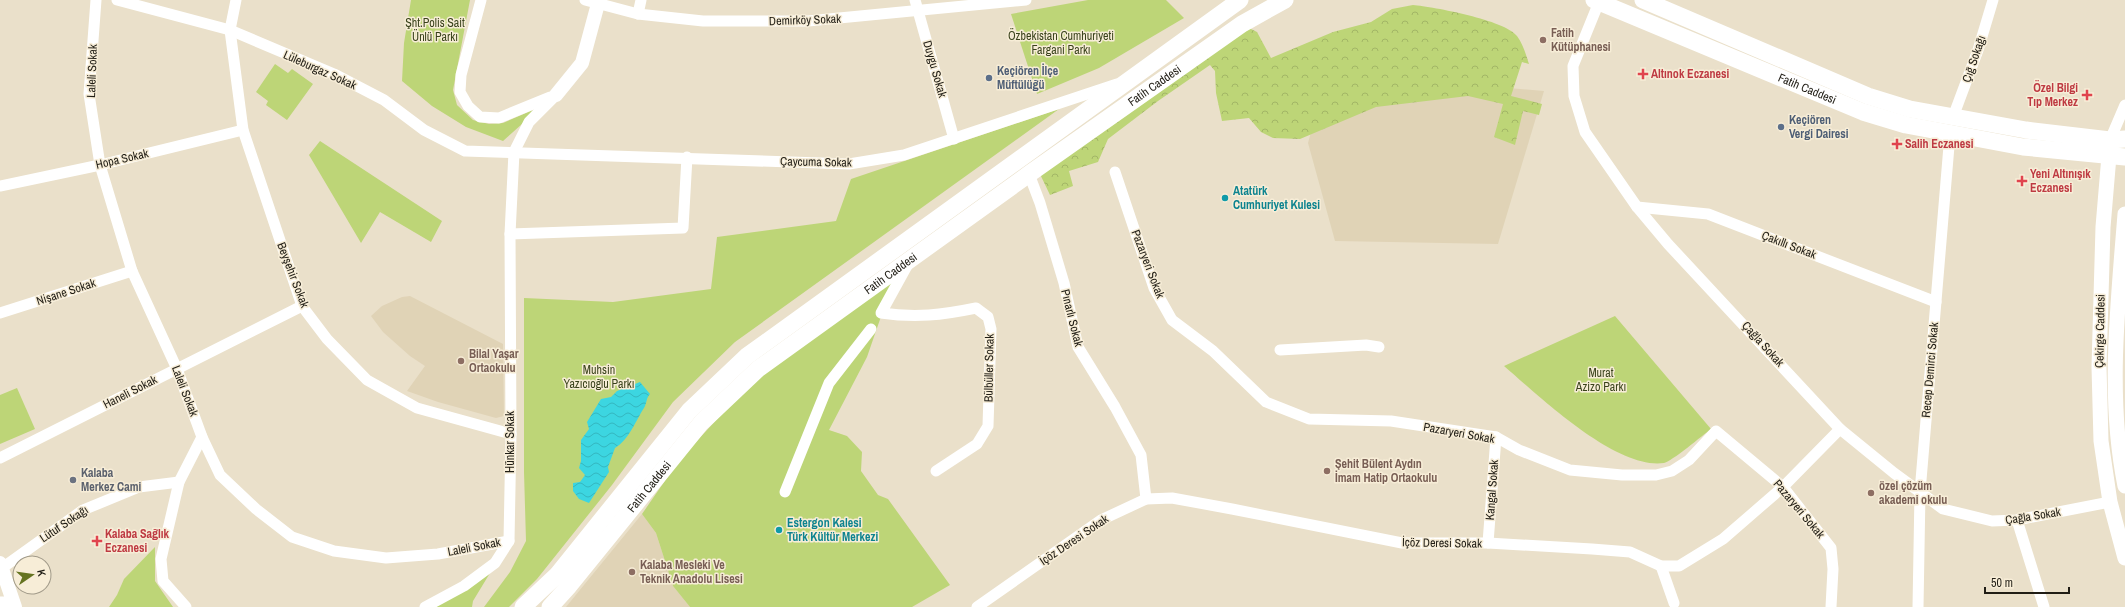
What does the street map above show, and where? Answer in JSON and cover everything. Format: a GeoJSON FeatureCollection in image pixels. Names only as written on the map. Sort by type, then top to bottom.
{"type":"FeatureCollection","features":[{"type":"Feature","properties":{"kind":"main road","name":"Fatih Caddesi"},"geometry":{"type":"LineString","coordinates":[[523,607],[557,575],[689,411],[747,356],[1240,0]]}},
{"type":"Feature","properties":{"kind":"main road","name":"Fatih Caddesi"},"geometry":{"type":"LineString","coordinates":[[550,607],[570,586],[701,423],[758,369],[1029,174],[1242,24],[1285,0]]}},
{"type":"Feature","properties":{"kind":"main road","name":"Fatih Caddesi"},"geometry":{"type":"LineString","coordinates":[[1643,0],[1868,96],[1910,109],[2026,130],[2118,140]]}},
{"type":"Feature","properties":{"kind":"main road","name":"Fatih Caddesi"},"geometry":{"type":"LineString","coordinates":[[1597,1],[1863,112],[1906,125],[2024,147],[2117,157]]}},
{"type":"Feature","properties":{"kind":"main road","name":"Çekirge Caddesi"},"geometry":{"type":"LineString","coordinates":[[2118,140],[2117,157],[2103,227],[2099,367],[2101,441],[2110,502],[2125,558]]}},
{"type":"Feature","properties":{"kind":"main road","name":"Çekirge Caddesi"},"geometry":{"type":"LineString","coordinates":[[2125,214],[2122,298],[2115,361],[2117,408],[2125,486]]}},
{"type":"Feature","properties":{"kind":"street","name":"Laleli Sokak"},"geometry":{"type":"LineString","coordinates":[[96,0],[89,94],[100,165],[132,271],[177,369],[202,437],[220,475],[256,509],[292,537],[334,551],[386,558],[438,554],[509,540]]}},
{"type":"Feature","properties":{"kind":"street","name":"Lüleburgaz Sokak"},"geometry":{"type":"LineString","coordinates":[[117,0],[230,30],[334,74],[384,100],[424,130],[465,151],[514,152]]}},
{"type":"Feature","properties":{"kind":"street","name":"Beyşehir Sokak"},"geometry":{"type":"LineString","coordinates":[[236,0],[230,30],[243,130],[302,306],[327,339],[367,380],[417,408],[511,434]]}},
{"type":"Feature","properties":{"kind":"street"},"geometry":{"type":"LineString","coordinates":[[481,0],[461,74],[460,92],[468,106],[480,117],[499,118],[556,95],[582,63],[599,2]]}},
{"type":"Feature","properties":{"kind":"street","name":"Demirköy Sokak"},"geometry":{"type":"LineString","coordinates":[[585,0],[599,2],[638,14],[703,21],[808,21],[919,12],[1026,0]]}},
{"type":"Feature","properties":{"kind":"street"},"geometry":{"type":"LineString","coordinates":[[638,14],[641,0]]}},
{"type":"Feature","properties":{"kind":"street","name":"Duygu Sokak"},"geometry":{"type":"LineString","coordinates":[[916,0],[954,139]]}},
{"type":"Feature","properties":{"kind":"street","name":"Çığ Sokağı"},"geometry":{"type":"LineString","coordinates":[[1953,117],[1978,50],[1993,0]]}},
{"type":"Feature","properties":{"kind":"street","name":"Çağla Sokak"},"geometry":{"type":"LineString","coordinates":[[1597,1],[1573,66],[1574,96],[1585,132],[1637,207],[1668,244],[1840,429],[1920,492],[1943,508],[1992,521],[2017,520],[2110,502]]}},
{"type":"Feature","properties":{"kind":"street","name":"Çaycuma Sokak"},"geometry":{"type":"LineString","coordinates":[[514,152],[849,164],[904,155],[1129,80]]}},
{"type":"Feature","properties":{"kind":"street","name":"Hünkar Sokak"},"geometry":{"type":"LineString","coordinates":[[509,540],[511,434],[510,234],[514,152],[529,122],[556,95]]}},
{"type":"Feature","properties":{"kind":"street","name":"Çekirge Caddesi"},"geometry":{"type":"LineString","coordinates":[[2118,140],[2125,105]]}},
{"type":"Feature","properties":{"kind":"street","name":"Hopa Sokak"},"geometry":{"type":"LineString","coordinates":[[0,186],[100,165],[243,130]]}},
{"type":"Feature","properties":{"kind":"street","name":"Recep Demirci Sokak"},"geometry":{"type":"LineString","coordinates":[[1918,607],[1920,492],[1950,134]]}},
{"type":"Feature","properties":{"kind":"street"},"geometry":{"type":"LineString","coordinates":[[510,234],[682,228],[687,157]]}},
{"type":"Feature","properties":{"kind":"street","name":"Pazaryeri Sokak"},"geometry":{"type":"LineString","coordinates":[[1115,172],[1154,288],[1172,320],[1213,351],[1266,402],[1309,419],[1391,421],[1496,438],[1519,450],[1570,470],[1622,475],[1656,475],[1672,471],[1689,460],[1716,430],[1784,487],[1831,548],[1833,569],[1831,607]]}},
{"type":"Feature","properties":{"kind":"street","name":"Pınarlı Sokak"},"geometry":{"type":"LineString","coordinates":[[1029,174],[1040,203],[1064,283],[1078,347],[1115,407],[1141,455],[1146,499]]}},
{"type":"Feature","properties":{"kind":"street","name":"Çakıllı Sokak"},"geometry":{"type":"LineString","coordinates":[[1637,207],[1708,214],[1936,302]]}},
{"type":"Feature","properties":{"kind":"street","name":"Bülbüller Sokak"},"geometry":{"type":"LineString","coordinates":[[912,258],[881,313],[900,316],[939,316],[976,308],[988,317],[991,329],[988,426],[977,444],[936,471]]}},
{"type":"Feature","properties":{"kind":"street","name":"Nişane Sokak"},"geometry":{"type":"LineString","coordinates":[[0,313],[132,271]]}},
{"type":"Feature","properties":{"kind":"street","name":"Haneli Sokak"},"geometry":{"type":"LineString","coordinates":[[0,458],[302,306]]}},
{"type":"Feature","properties":{"kind":"street"},"geometry":{"type":"LineString","coordinates":[[784,492],[829,383],[871,329]]}},
{"type":"Feature","properties":{"kind":"street"},"geometry":{"type":"LineString","coordinates":[[1280,350],[1366,345],[1379,347]]}},
{"type":"Feature","properties":{"kind":"street","name":"İçöz Deresi Sokak"},"geometry":{"type":"LineString","coordinates":[[977,607],[1101,520],[1146,499],[1172,498],[1225,507],[1402,543],[1488,543],[1630,552],[1661,566],[1679,566],[1723,539],[1784,487],[1840,429]]}},
{"type":"Feature","properties":{"kind":"street"},"geometry":{"type":"LineString","coordinates":[[186,607],[163,581],[161,559],[179,482],[202,437]]}},
{"type":"Feature","properties":{"kind":"street","name":"Kangal Sokak"},"geometry":{"type":"LineString","coordinates":[[1488,543],[1496,438]]}},
{"type":"Feature","properties":{"kind":"street","name":"Lütuf Sokağı"},"geometry":{"type":"LineString","coordinates":[[1,566],[83,510],[139,487],[179,482]]}},
{"type":"Feature","properties":{"kind":"street"},"geometry":{"type":"LineString","coordinates":[[2017,520],[2044,607]]}},
{"type":"Feature","properties":{"kind":"street"},"geometry":{"type":"LineString","coordinates":[[425,607],[464,586],[495,563],[509,540]]}},
{"type":"Feature","properties":{"kind":"street"},"geometry":{"type":"LineString","coordinates":[[1,566],[9,604]]}},
{"type":"Feature","properties":{"kind":"street"},"geometry":{"type":"LineString","coordinates":[[1661,566],[1674,603]]}},
{"type":"Feature","properties":{"kind":"shaded area"},"geometry":{"type":"Polygon","coordinates":[[[1463,84],[1544,91],[1498,244],[1335,241],[1308,143],[1315,117],[1463,84]]]}},
{"type":"Feature","properties":{"kind":"shaded area","name":"Bilal Yaşar Ortaokulu"},"geometry":{"type":"Polygon","coordinates":[[[410,296],[503,344],[504,416],[496,418],[438,402],[407,391],[425,366],[410,356],[383,332],[371,316],[382,306],[402,297],[410,296]]]}},
{"type":"Feature","properties":{"kind":"shaded area","name":"Kalaba Mesleki Ve Teknik Anadolu Lisesi"},"geometry":{"type":"Polygon","coordinates":[[[642,514],[656,533],[673,586],[690,607],[566,607],[642,514]]]}},
{"type":"Feature","properties":{"kind":"green space","name":"Şht.Polis Sait Ünlü Parkı"},"geometry":{"type":"Polygon","coordinates":[[[411,0],[470,0],[453,90],[457,105],[473,120],[489,124],[503,123],[533,110],[522,124],[503,141],[466,127],[432,106],[402,81],[404,43],[411,0]]]}},
{"type":"Feature","properties":{"kind":"green space","name":"Özbekistan Cumhuriyeti Fargani Parkı"},"geometry":{"type":"Polygon","coordinates":[[[1088,0],[1166,0],[1184,18],[1099,68],[1037,94],[1011,14],[1088,0]]]}},
{"type":"Feature","properties":{"kind":"green space"},"geometry":{"type":"Polygon","coordinates":[[[1413,5],[1468,15],[1499,25],[1510,30],[1517,36],[1523,46],[1529,64],[1522,62],[1511,96],[1542,104],[1539,115],[1523,111],[1515,145],[1494,137],[1503,104],[1468,96],[1376,107],[1300,139],[1273,138],[1261,132],[1249,118],[1222,121],[1216,93],[1215,71],[1210,65],[1158,101],[1108,139],[1098,162],[1069,171],[1073,186],[1050,195],[1039,172],[1249,28],[1257,32],[1271,58],[1333,32],[1371,22],[1392,9],[1413,5]]]}},
{"type":"Feature","properties":{"kind":"green space"},"geometry":{"type":"Polygon","coordinates":[[[275,64],[288,73],[292,69],[313,84],[287,120],[266,105],[268,101],[256,92],[275,64]]]}},
{"type":"Feature","properties":{"kind":"green space","name":"Muhsin Yazıcıoğlu Parkı"},"geometry":{"type":"Polygon","coordinates":[[[1059,109],[735,342],[673,402],[612,485],[537,579],[509,607],[484,607],[510,572],[526,541],[524,472],[524,298],[613,302],[711,289],[717,237],[836,221],[851,179],[1059,109]]]}},
{"type":"Feature","properties":{"kind":"green space"},"geometry":{"type":"Polygon","coordinates":[[[320,141],[442,221],[431,242],[380,212],[361,243],[309,155],[320,141]]]}},
{"type":"Feature","properties":{"kind":"green space"},"geometry":{"type":"Polygon","coordinates":[[[895,276],[867,357],[829,430],[847,436],[862,452],[861,471],[878,495],[888,499],[950,585],[912,607],[690,607],[673,586],[656,533],[642,514],[680,459],[761,372],[895,276]]]}},
{"type":"Feature","properties":{"kind":"green space","name":"Murat Azizo Parkı"},"geometry":{"type":"Polygon","coordinates":[[[1615,316],[1711,429],[1680,453],[1664,463],[1645,462],[1624,455],[1602,443],[1557,412],[1504,366],[1615,316]]]}},
{"type":"Feature","properties":{"kind":"green space"},"geometry":{"type":"Polygon","coordinates":[[[17,388],[35,429],[0,444],[0,395],[17,388]]]}},
{"type":"Feature","properties":{"kind":"green space"},"geometry":{"type":"Polygon","coordinates":[[[155,547],[155,581],[173,607],[109,607],[117,595],[124,579],[155,547]]]}},
{"type":"Feature","properties":{"kind":"green space"},"geometry":{"type":"Polygon","coordinates":[[[490,573],[473,601],[472,607],[431,607],[490,573]]]}},
{"type":"Feature","properties":{"kind":"water"},"geometry":{"type":"Polygon","coordinates":[[[640,382],[650,394],[644,408],[628,435],[615,448],[608,467],[609,472],[589,503],[579,499],[573,491],[573,483],[580,482],[585,475],[579,468],[581,461],[581,440],[589,429],[587,422],[601,399],[611,397],[617,391],[640,382]]]}},
{"type":"Feature","properties":{"kind":"place","name":"Fatih Kütüphanesi"},"geometry":{"type":"Point","coordinates":[1543,40]}},
{"type":"Feature","properties":{"kind":"place","name":"Altınok Eczanesi"},"geometry":{"type":"Point","coordinates":[1643,74]}},
{"type":"Feature","properties":{"kind":"place","name":"Keçiören İlçe Müftülüğü"},"geometry":{"type":"Point","coordinates":[989,78]}},
{"type":"Feature","properties":{"kind":"place","name":"Özel Bilgi Tıp Merkez"},"geometry":{"type":"Point","coordinates":[2087,95]}},
{"type":"Feature","properties":{"kind":"place","name":"Keçiören Vergi Dairesi"},"geometry":{"type":"Point","coordinates":[1781,127]}},
{"type":"Feature","properties":{"kind":"place","name":"Salih Eczanesi"},"geometry":{"type":"Point","coordinates":[1897,144]}},
{"type":"Feature","properties":{"kind":"place","name":"Yeni Altınışık Eczanesi"},"geometry":{"type":"Point","coordinates":[2022,181]}},
{"type":"Feature","properties":{"kind":"place","name":"Atatürk Cumhuriyet Kulesi"},"geometry":{"type":"Point","coordinates":[1225,198]}},
{"type":"Feature","properties":{"kind":"place","name":"Bilal Yaşar Ortaokulu"},"geometry":{"type":"Point","coordinates":[461,361]}},
{"type":"Feature","properties":{"kind":"place","name":"Şehit Bülent Aydın İmam Hatip Ortaokulu"},"geometry":{"type":"Point","coordinates":[1327,471]}},
{"type":"Feature","properties":{"kind":"place","name":"Kalaba Merkez Cami"},"geometry":{"type":"Point","coordinates":[73,480]}},
{"type":"Feature","properties":{"kind":"place","name":"özel çözüm akademi okulu"},"geometry":{"type":"Point","coordinates":[1871,493]}},
{"type":"Feature","properties":{"kind":"place","name":"Estergon Kalesi Türk Kültür Merkezi"},"geometry":{"type":"Point","coordinates":[779,530]}},
{"type":"Feature","properties":{"kind":"place","name":"Kalaba Sağlık Eczanesi"},"geometry":{"type":"Point","coordinates":[97,541]}},
{"type":"Feature","properties":{"kind":"place","name":"Kalaba Mesleki Ve Teknik Anadolu Lisesi"},"geometry":{"type":"Point","coordinates":[632,572]}}]}
